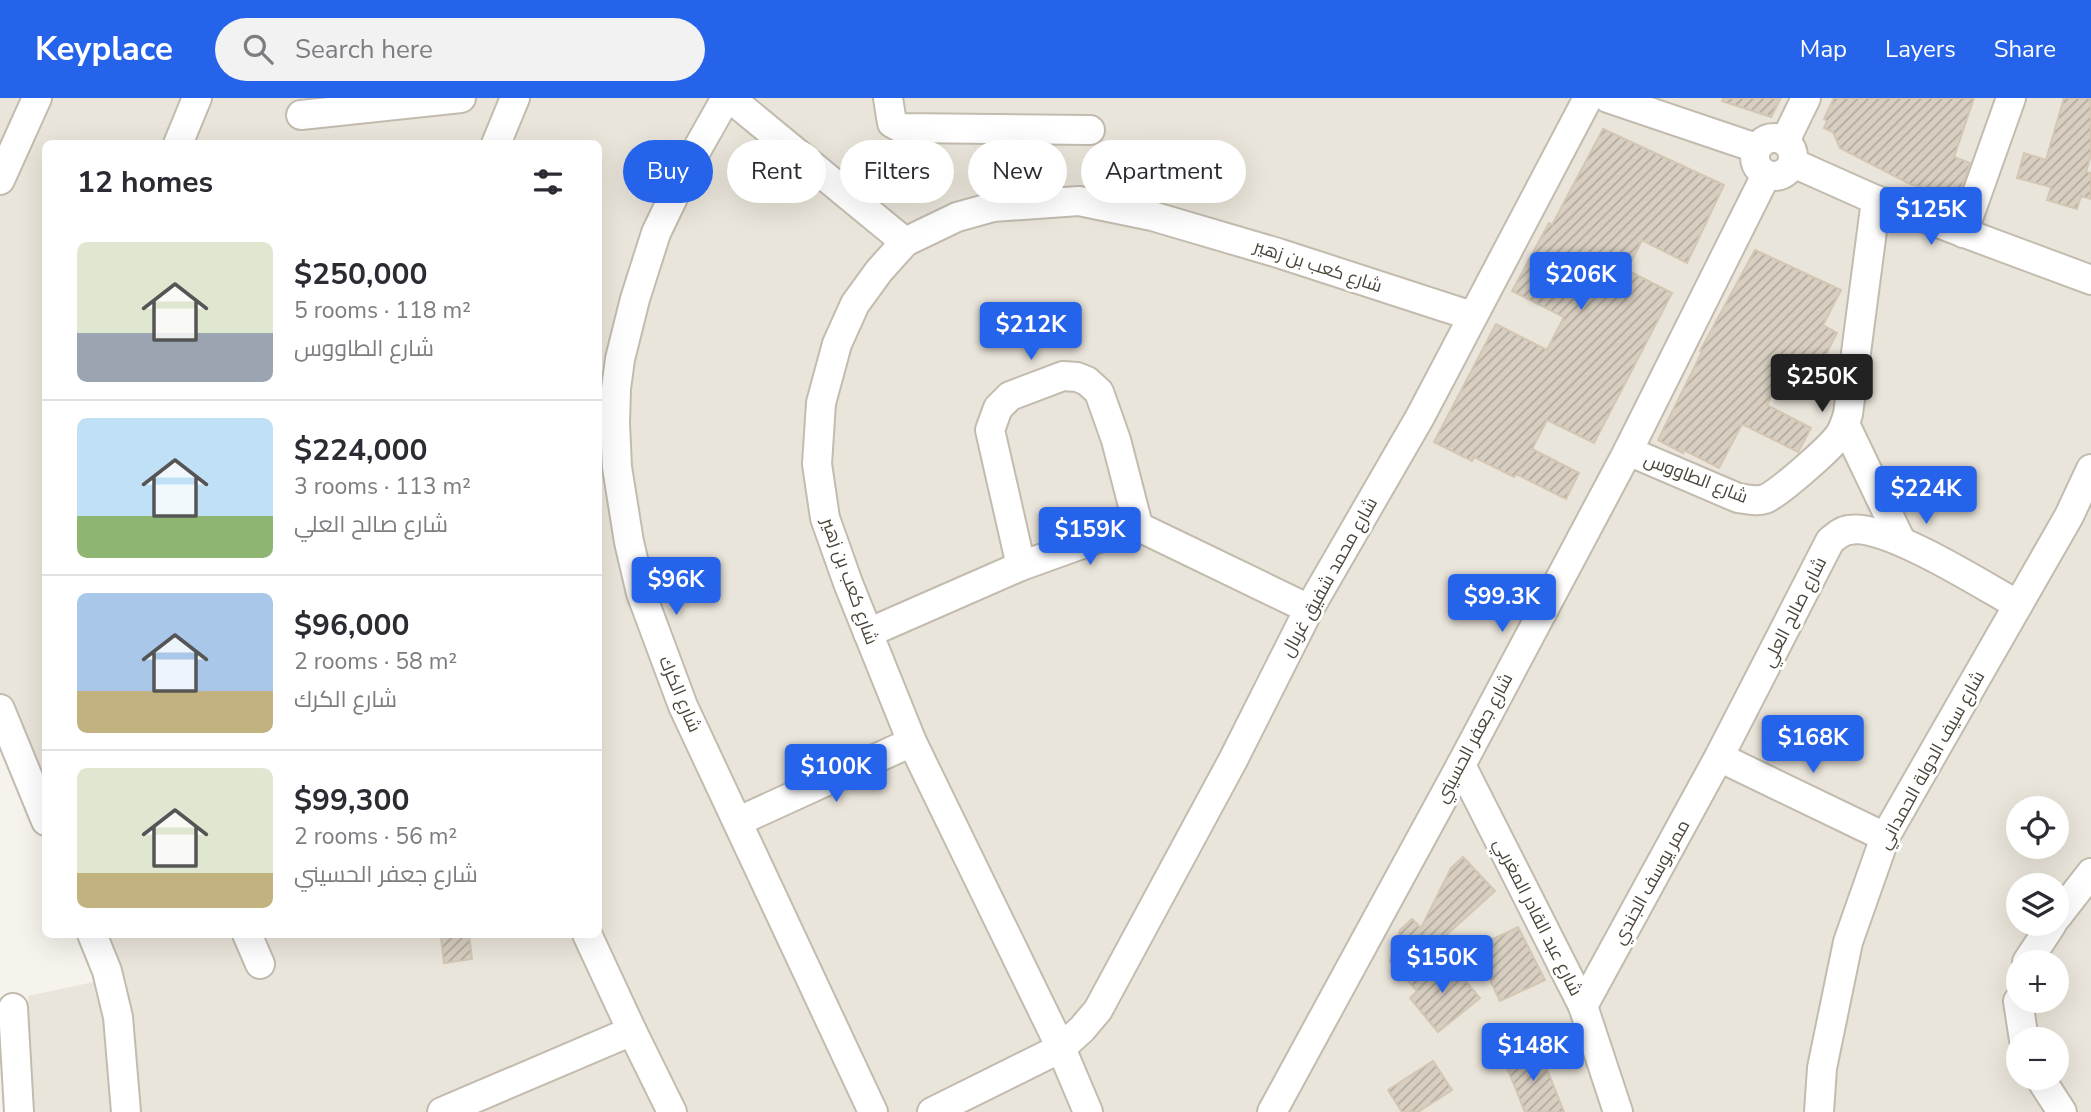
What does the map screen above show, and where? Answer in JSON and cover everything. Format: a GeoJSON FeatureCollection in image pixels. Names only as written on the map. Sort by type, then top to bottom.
{"type":"FeatureCollection","features":[{"type":"Feature","properties":{"kind":"street"},"geometry":{"type":"LineString","coordinates":[[1,170],[37,98]]}},
{"type":"Feature","properties":{"kind":"street"},"geometry":{"type":"LineString","coordinates":[[180,140],[196,98]]}},
{"type":"Feature","properties":{"kind":"street"},"geometry":{"type":"LineString","coordinates":[[301,115],[461,98]]}},
{"type":"Feature","properties":{"kind":"street"},"geometry":{"type":"LineString","coordinates":[[498,140],[515,98]]}},
{"type":"Feature","properties":{"kind":"street"},"geometry":{"type":"LineString","coordinates":[[728,98],[905,242]]}},
{"type":"Feature","properties":{"kind":"street","name":"شارع الكرك"},"geometry":{"type":"LineString","coordinates":[[728,98],[691,160],[656,233],[635,299],[620,359],[615,424],[619,479],[641,593],[683,706],[873,1112]]}},
{"type":"Feature","properties":{"kind":"street"},"geometry":{"type":"LineString","coordinates":[[888,98],[892,123],[901,128],[1090,130]]}},
{"type":"Feature","properties":{"kind":"street","name":"شارع محمد شفيق غربال"},"geometry":{"type":"LineString","coordinates":[[932,1112],[1060,1048],[1083,1029],[1098,1010],[1233,760],[1309,609],[1420,417],[1588,98]]}},
{"type":"Feature","properties":{"kind":"street"},"geometry":{"type":"LineString","coordinates":[[1608,98],[1756,148]]}},
{"type":"Feature","properties":{"kind":"street"},"geometry":{"type":"LineString","coordinates":[[1806,98],[1789,152],[1782,174],[1766,175],[1755,163],[1756,148],[1766,139],[1773,137],[1789,152],[1876,200],[2091,280]]}},
{"type":"Feature","properties":{"kind":"street"},"geometry":{"type":"LineString","coordinates":[[1964,233],[2011,98]]}},
{"type":"Feature","properties":{"kind":"street","name":"شارع جعفر الحسيني"},"geometry":{"type":"LineString","coordinates":[[1282,1106],[1628,451],[1766,175]]}},
{"type":"Feature","properties":{"kind":"street"},"geometry":{"type":"LineString","coordinates":[[1876,200],[1845,424],[1901,541]]}},
{"type":"Feature","properties":{"kind":"street","name":"شارع كعب بن زهير"},"geometry":{"type":"LineString","coordinates":[[1088,1112],[1060,1048],[912,742],[825,518],[817,464],[821,404],[837,344],[855,304],[878,271],[905,242],[957,217],[993,207],[1079,201],[1152,216],[1278,253],[1472,316]]}},
{"type":"Feature","properties":{"kind":"street"},"geometry":{"type":"LineString","coordinates":[[1021,566],[990,430],[998,408],[1010,396],[1063,376],[1087,381],[1098,392],[1120,454],[1138,525]]}},
{"type":"Feature","properties":{"kind":"street","name":"شارع الطاووس"},"geometry":{"type":"LineString","coordinates":[[1628,451],[1738,498],[1766,499],[1833,443],[1845,424]]}},
{"type":"Feature","properties":{"kind":"street","name":"شارع سيف الدولة الحمداني"},"geometry":{"type":"LineString","coordinates":[[1819,1112],[1822,1068],[1848,942],[1885,837],[2069,516],[2091,469]]}},
{"type":"Feature","properties":{"kind":"street"},"geometry":{"type":"LineString","coordinates":[[868,633],[1021,566],[1138,525],[1309,609]]}},
{"type":"Feature","properties":{"kind":"street","name":"شارع صالح العلي"},"geometry":{"type":"LineString","coordinates":[[1719,757],[1830,541],[1840,533],[1857,529],[1901,541],[2018,605]]}},
{"type":"Feature","properties":{"kind":"street"},"geometry":{"type":"LineString","coordinates":[[0,709],[42,811]]}},
{"type":"Feature","properties":{"kind":"street"},"geometry":{"type":"LineString","coordinates":[[739,821],[912,742]]}},
{"type":"Feature","properties":{"kind":"street"},"geometry":{"type":"LineString","coordinates":[[1719,757],[1885,837]]}},
{"type":"Feature","properties":{"kind":"street","name":"ممر يوسف الجندي"},"geometry":{"type":"LineString","coordinates":[[1583,1006],[1719,757]]}},
{"type":"Feature","properties":{"kind":"street","name":"شارع عبد القادر المغربي"},"geometry":{"type":"LineString","coordinates":[[1461,765],[1583,1006],[1618,1112]]}},
{"type":"Feature","properties":{"kind":"street"},"geometry":{"type":"LineString","coordinates":[[2069,901],[2091,873]]}},
{"type":"Feature","properties":{"kind":"street"},"geometry":{"type":"LineString","coordinates":[[94,938],[107,971],[118,1017],[126,1112]]}},
{"type":"Feature","properties":{"kind":"street"},"geometry":{"type":"LineString","coordinates":[[249,938],[260,964]]}},
{"type":"Feature","properties":{"kind":"street"},"geometry":{"type":"LineString","coordinates":[[589,938],[672,1112]]}},
{"type":"Feature","properties":{"kind":"street"},"geometry":{"type":"LineString","coordinates":[[13,1008],[19,1112]]}},
{"type":"Feature","properties":{"kind":"street"},"geometry":{"type":"LineString","coordinates":[[442,1112],[632,1031]]}},
{"type":"Feature","properties":{"kind":"street"},"geometry":{"type":"LineString","coordinates":[[2048,1090],[2062,1112]]}},
{"type":"Feature","properties":{"kind":"shaded area"},"geometry":{"type":"Polygon","coordinates":[[[0,98],[2091,98],[2091,1112],[29,1112],[28,996],[103,980],[86,938],[602,938],[602,140],[42,140],[42,826],[0,718],[0,98]]]}},
{"type":"Feature","properties":{"kind":"building"},"geometry":{"type":"Polygon","coordinates":[[[1723,98],[1781,98],[1771,117],[1722,101],[1723,98]]]}},
{"type":"Feature","properties":{"kind":"building"},"geometry":{"type":"Polygon","coordinates":[[[1834,98],[1974,98],[1954,157],[1970,163],[1957,200],[1908,183],[1840,148],[1833,132],[1824,128],[1827,121],[1824,119],[1834,98]]]}},
{"type":"Feature","properties":{"kind":"building"},"geometry":{"type":"Polygon","coordinates":[[[2064,98],[2091,98],[2091,155],[2086,172],[2091,173],[2091,199],[2081,196],[2077,209],[2047,200],[2051,187],[2017,178],[2024,153],[2046,160],[2064,98]]]}},
{"type":"Feature","properties":{"kind":"building"},"geometry":{"type":"Polygon","coordinates":[[[1603,129],[1724,185],[1687,263],[1642,240],[1627,270],[1672,293],[1594,443],[1547,420],[1532,449],[1579,473],[1566,499],[1516,474],[1514,477],[1474,457],[1472,461],[1434,442],[1496,324],[1547,350],[1564,317],[1512,291],[1549,223],[1552,225],[1603,129]]]}},
{"type":"Feature","properties":{"kind":"building"},"geometry":{"type":"Polygon","coordinates":[[[1755,250],[1841,290],[1823,325],[1837,333],[1820,366],[1833,373],[1822,396],[1782,376],[1767,405],[1811,428],[1798,452],[1742,424],[1719,468],[1658,440],[1702,352],[1700,351],[1755,250]]]}},
{"type":"Feature","properties":{"kind":"building"},"geometry":{"type":"Polygon","coordinates":[[[1463,857],[1495,891],[1402,975],[1390,961],[1400,930],[1412,919],[1421,928],[1451,868],[1463,857]]]}},
{"type":"Feature","properties":{"kind":"building"},"geometry":{"type":"Polygon","coordinates":[[[1518,927],[1545,980],[1500,1001],[1474,948],[1518,927]]]}},
{"type":"Feature","properties":{"kind":"building"},"geometry":{"type":"Polygon","coordinates":[[[441,938],[469,938],[472,959],[444,963],[441,938]]]}},
{"type":"Feature","properties":{"kind":"building"},"geometry":{"type":"Polygon","coordinates":[[[1449,961],[1480,998],[1438,1032],[1410,998],[1417,991],[1408,981],[1449,961]]]}},
{"type":"Feature","properties":{"kind":"building"},"geometry":{"type":"Polygon","coordinates":[[[1538,1047],[1564,1112],[1525,1112],[1504,1060],[1538,1047]]]}},
{"type":"Feature","properties":{"kind":"building"},"geometry":{"type":"Polygon","coordinates":[[[1433,1061],[1452,1090],[1418,1112],[1402,1112],[1388,1090],[1433,1061]]]}}]}
